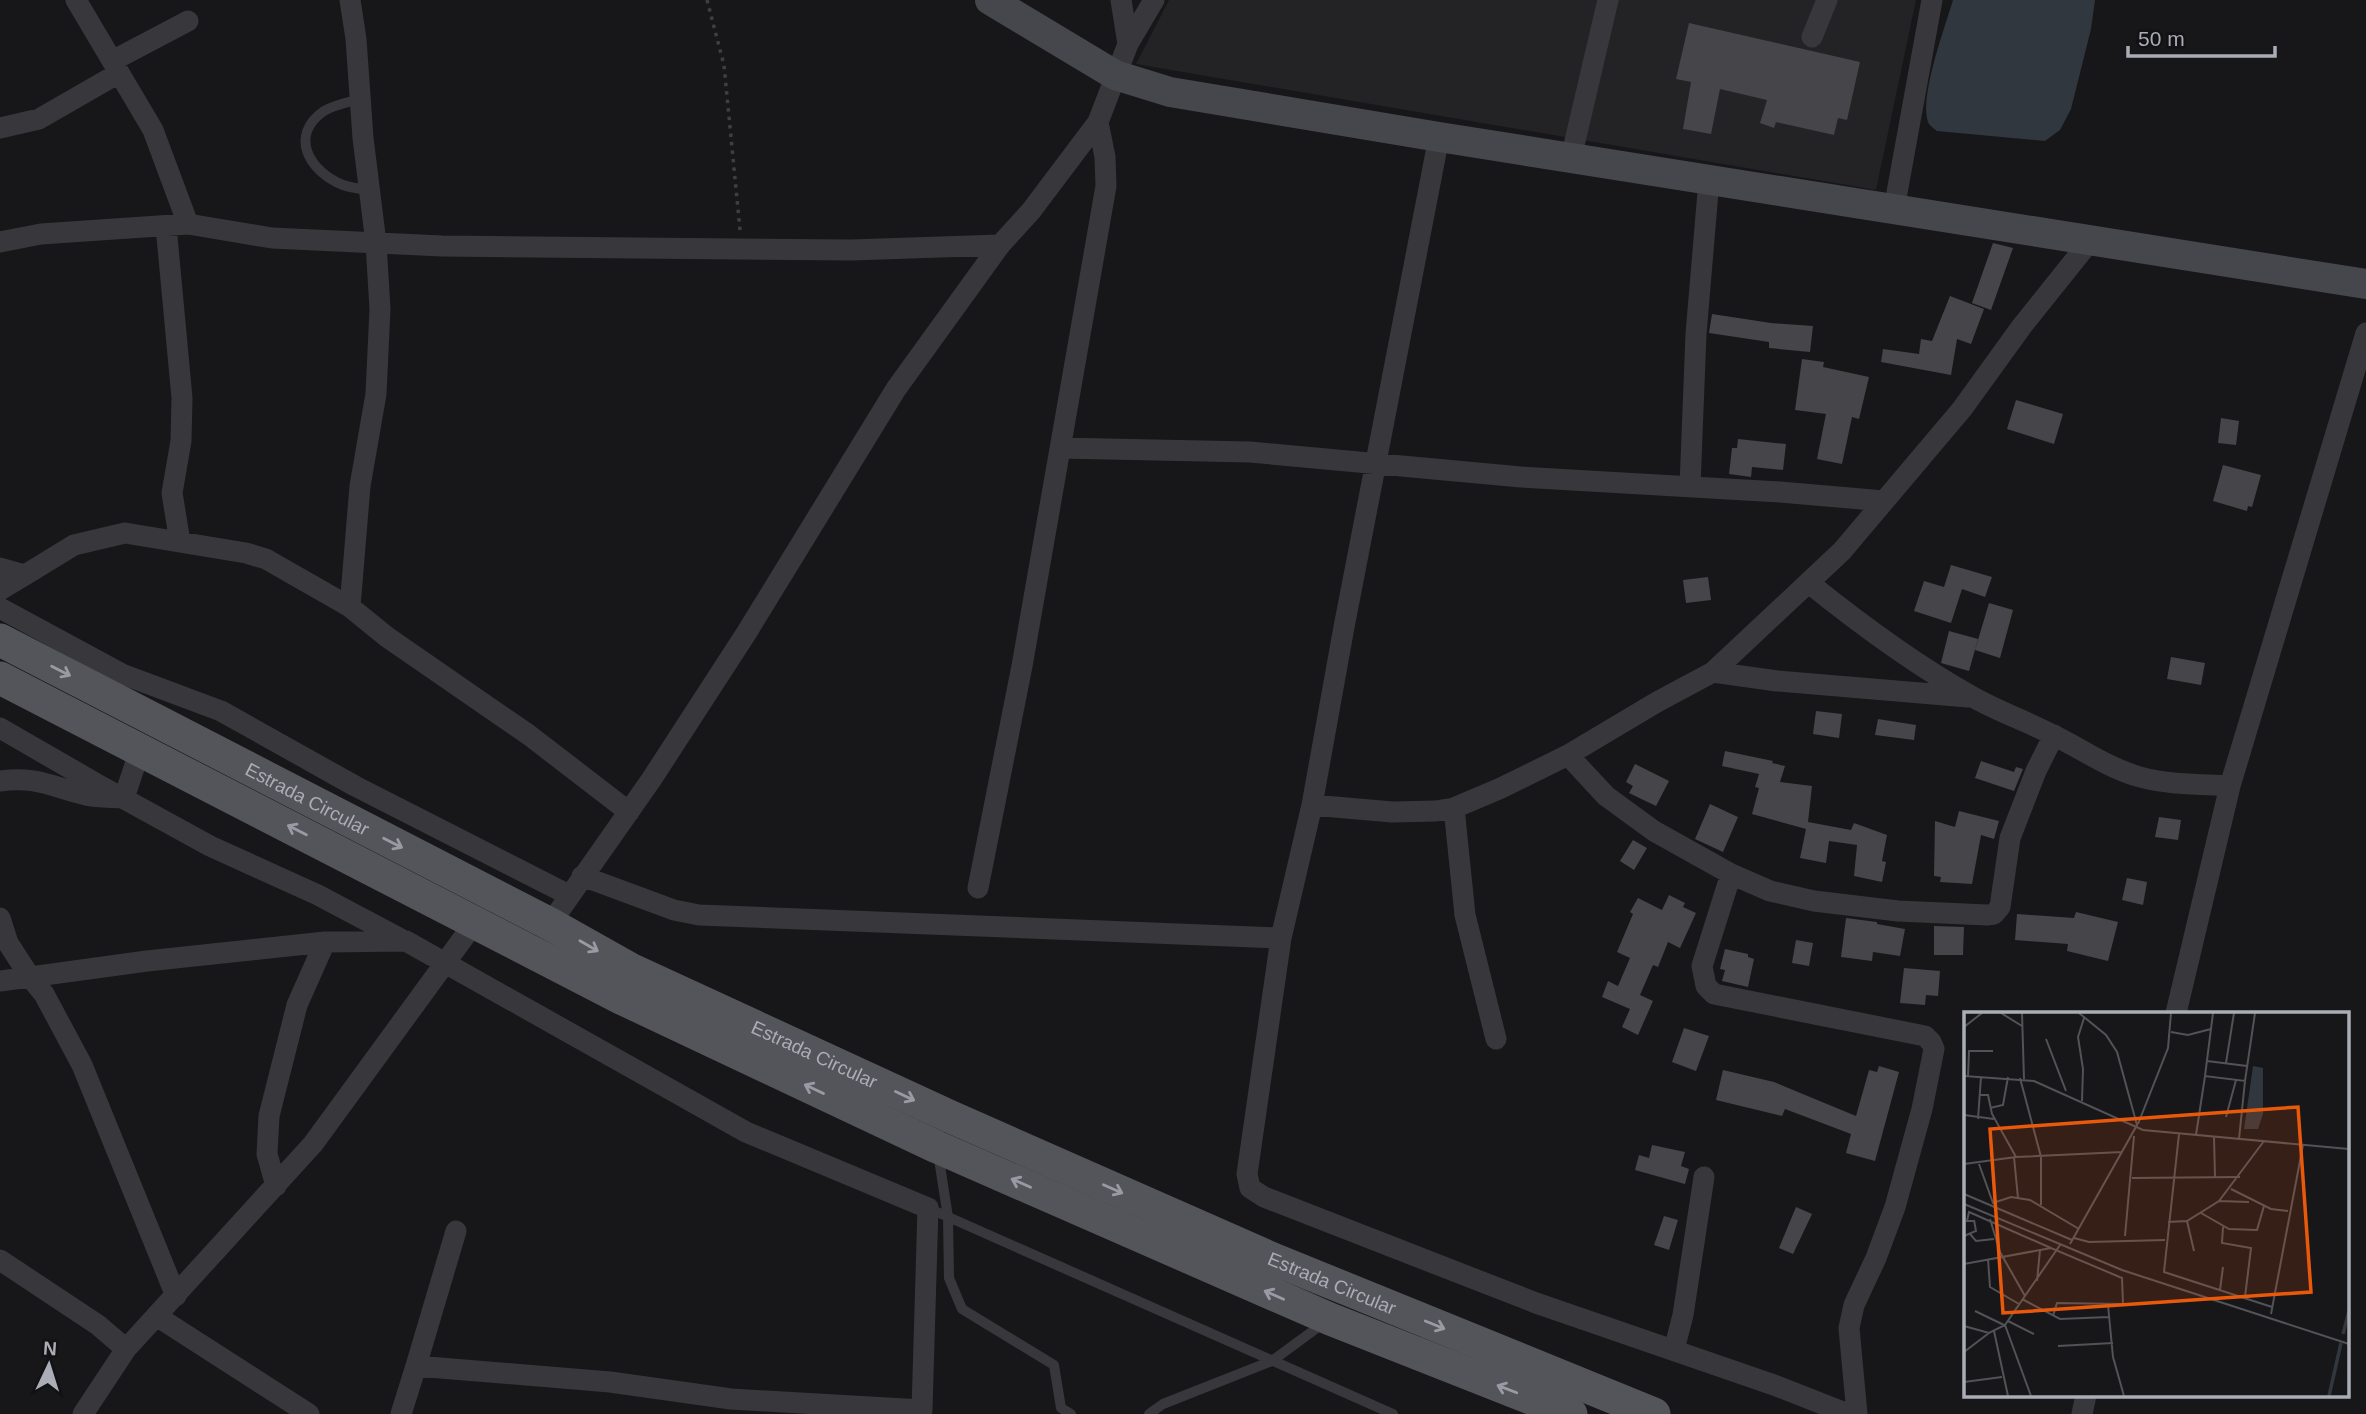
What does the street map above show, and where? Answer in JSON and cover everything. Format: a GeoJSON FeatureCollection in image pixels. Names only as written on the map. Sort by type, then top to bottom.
{"type":"FeatureCollection","features":[{"type":"Feature","properties":{"kind":"main road","name":"Estrada Circular"},"geometry":{"type":"LineString","coordinates":[[0,640],[550,924],[630,969],[951,1117],[1273,1259],[1654,1414]]}},
{"type":"Feature","properties":{"kind":"main road","name":"Estrada Circular"},"geometry":{"type":"LineString","coordinates":[[0,678],[621,998],[937,1147],[1330,1319],[1571,1414]]}},
{"type":"Feature","properties":{"kind":"street"},"geometry":{"type":"LineString","coordinates":[[76,0],[153,130],[188,224]]}},
{"type":"Feature","properties":{"kind":"street"},"geometry":{"type":"LineString","coordinates":[[349,0],[356,39],[380,309],[376,394],[360,486],[350,607]]}},
{"type":"Feature","properties":{"kind":"street"},"geometry":{"type":"LineString","coordinates":[[990,0],[1115,75],[1170,92],[2366,284]]}},
{"type":"Feature","properties":{"kind":"street"},"geometry":{"type":"LineString","coordinates":[[1121,0],[1128,44]]}},
{"type":"Feature","properties":{"kind":"street"},"geometry":{"type":"LineString","coordinates":[[550,924],[629,812],[747,632],[896,389],[1000,245],[1031,211],[1098,122],[1128,44],[1154,0]]}},
{"type":"Feature","properties":{"kind":"street"},"geometry":{"type":"LineString","coordinates":[[1571,158],[1608,0]]}},
{"type":"Feature","properties":{"kind":"street"},"geometry":{"type":"LineString","coordinates":[[1812,37],[1827,0]]}},
{"type":"Feature","properties":{"kind":"street"},"geometry":{"type":"LineString","coordinates":[[1894,209],[1932,0]]}},
{"type":"Feature","properties":{"kind":"street"},"geometry":{"type":"LineString","coordinates":[[0,128],[39,119],[188,21]]}},
{"type":"Feature","properties":{"kind":"street"},"geometry":{"type":"LineString","coordinates":[[978,888],[1022,666],[1106,186],[1105,157],[1098,122]]}},
{"type":"Feature","properties":{"kind":"street"},"geometry":{"type":"LineString","coordinates":[[1439,137],[1312,805],[1281,939],[1247,1174],[1250,1188],[1264,1196],[1536,1303],[1848,1414]]}},
{"type":"Feature","properties":{"kind":"street"},"geometry":{"type":"LineString","coordinates":[[1690,486],[1696,334],[1709,180]]}},
{"type":"Feature","properties":{"kind":"street"},"geometry":{"type":"LineString","coordinates":[[0,242],[41,234],[188,224],[272,238],[442,246],[850,250],[1000,245]]}},
{"type":"Feature","properties":{"kind":"street"},"geometry":{"type":"LineString","coordinates":[[166,226],[182,398],[181,441],[172,493],[180,542]]}},
{"type":"Feature","properties":{"kind":"street"},"geometry":{"type":"LineString","coordinates":[[1312,805],[1392,812],[1454,808],[1569,755],[1713,672],[1842,551],[1962,409],[2022,326],[2090,241]]}},
{"type":"Feature","properties":{"kind":"street"},"geometry":{"type":"LineString","coordinates":[[2176,1012],[2230,786],[2366,333]]}},
{"type":"Feature","properties":{"kind":"street"},"geometry":{"type":"LineString","coordinates":[[1060,448],[1250,452],[1521,477],[1690,486],[1884,501]]}},
{"type":"Feature","properties":{"kind":"street"},"geometry":{"type":"LineString","coordinates":[[0,590],[74,545],[125,533],[246,553],[266,559],[350,607],[387,637],[529,735],[629,812]]}},
{"type":"Feature","properties":{"kind":"street"},"geometry":{"type":"LineString","coordinates":[[0,568],[25,575]]}},
{"type":"Feature","properties":{"kind":"street"},"geometry":{"type":"LineString","coordinates":[[1809,583],[1856,620],[1937,676],[1974,698],[2054,735],[2105,764],[2140,777],[2176,783],[2230,786]]}},
{"type":"Feature","properties":{"kind":"street"},"geometry":{"type":"LineString","coordinates":[[0,608],[122,674],[221,712],[569,895]]}},
{"type":"Feature","properties":{"kind":"street"},"geometry":{"type":"LineString","coordinates":[[1713,672],[1777,681],[1974,698]]}},
{"type":"Feature","properties":{"kind":"street"},"geometry":{"type":"LineString","coordinates":[[0,728],[210,846],[318,895],[406,942],[746,1132],[928,1208],[922,1410],[811,1409],[610,1382],[416,1366]]}},
{"type":"Feature","properties":{"kind":"street"},"geometry":{"type":"LineString","coordinates":[[1569,755],[1606,796],[1654,831],[1731,874],[1770,891],[1814,901],[1898,911],[1994,914],[2000,907],[2010,838],[2036,771],[2054,735]]}},
{"type":"Feature","properties":{"kind":"street"},"geometry":{"type":"LineString","coordinates":[[124,798],[140,750]]}},
{"type":"Feature","properties":{"kind":"street"},"geometry":{"type":"LineString","coordinates":[[309,799],[322,767]]}},
{"type":"Feature","properties":{"kind":"street"},"geometry":{"type":"LineString","coordinates":[[0,781],[21,778],[61,786],[87,795],[124,798]]}},
{"type":"Feature","properties":{"kind":"street"},"geometry":{"type":"LineString","coordinates":[[1454,808],[1465,915],[1496,1039]]}},
{"type":"Feature","properties":{"kind":"street"},"geometry":{"type":"LineString","coordinates":[[1731,874],[1702,966],[1706,986],[1714,994],[1925,1036],[1934,1049],[1922,1109],[1895,1207],[1876,1258],[1854,1305],[1849,1328],[1857,1414]]}},
{"type":"Feature","properties":{"kind":"street"},"geometry":{"type":"LineString","coordinates":[[582,876],[674,910],[699,915],[1281,939]]}},
{"type":"Feature","properties":{"kind":"street"},"geometry":{"type":"LineString","coordinates":[[0,918],[8,943],[44,994],[82,1065],[176,1296]]}},
{"type":"Feature","properties":{"kind":"street"},"geometry":{"type":"LineString","coordinates":[[83,1414],[126,1349],[158,1317],[321,1133],[475,922]]}},
{"type":"Feature","properties":{"kind":"street"},"geometry":{"type":"LineString","coordinates":[[0,981],[147,961],[325,942],[406,942]]}},
{"type":"Feature","properties":{"kind":"street"},"geometry":{"type":"LineString","coordinates":[[276,1186],[267,1154],[270,1116],[297,1004],[325,942]]}},
{"type":"Feature","properties":{"kind":"street"},"geometry":{"type":"LineString","coordinates":[[1674,1350],[1685,1303],[1704,1177]]}},
{"type":"Feature","properties":{"kind":"street"},"geometry":{"type":"LineString","coordinates":[[401,1414],[456,1231]]}},
{"type":"Feature","properties":{"kind":"street"},"geometry":{"type":"LineString","coordinates":[[0,1260],[97,1325],[126,1349]]}},
{"type":"Feature","properties":{"kind":"street"},"geometry":{"type":"LineString","coordinates":[[158,1317],[309,1414]]}},
{"type":"Feature","properties":{"kind":"street"},"geometry":{"type":"LineString","coordinates":[[2082,1414],[2086,1396]]}},
{"type":"Feature","properties":{"kind":"lane"},"geometry":{"type":"LineString","coordinates":[[360,99],[325,111],[307,129],[306,147],[312,163],[330,179],[346,187],[369,190]]}},
{"type":"Feature","properties":{"kind":"lane"},"geometry":{"type":"LineString","coordinates":[[937,1147],[948,1217],[949,1278],[962,1309],[1054,1365],[1061,1408],[1071,1414]]}},
{"type":"Feature","properties":{"kind":"lane"},"geometry":{"type":"LineString","coordinates":[[928,1208],[1393,1414]]}},
{"type":"Feature","properties":{"kind":"lane"},"geometry":{"type":"LineString","coordinates":[[1149,1414],[1163,1404],[1272,1361],[1330,1319]]}},
{"type":"Feature","properties":{"kind":"path"},"geometry":{"type":"LineString","coordinates":[[707,0],[724,65],[742,249]]}},
{"type":"Feature","properties":{"kind":"shaded area"},"geometry":{"type":"Polygon","coordinates":[[[1169,0],[1916,0],[1876,190],[1136,64],[1169,0]]]}},
{"type":"Feature","properties":{"kind":"shaded area"},"geometry":{"type":"Polygon","coordinates":[[[1953,0],[2095,0],[2091,29],[2071,109],[2060,130],[2045,141],[1937,131],[1930,125],[1926,113],[1929,81],[1953,0]]]}},
{"type":"Feature","properties":{"kind":"building"},"geometry":{"type":"Polygon","coordinates":[[[1689,23],[1860,62],[1847,120],[1838,118],[1834,135],[1776,122],[1774,128],[1760,123],[1767,100],[1720,89],[1711,134],[1683,129],[1691,82],[1676,79],[1689,23]]]}},
{"type":"Feature","properties":{"kind":"building"},"geometry":{"type":"Polygon","coordinates":[[[1993,243],[2013,248],[1991,310],[1972,303],[1993,243]]]}},
{"type":"Feature","properties":{"kind":"building"},"geometry":{"type":"Polygon","coordinates":[[[1950,296],[1984,309],[1971,344],[1957,339],[1951,375],[1881,362],[1883,349],[1919,354],[1921,339],[1932,341],[1950,296]]]}},
{"type":"Feature","properties":{"kind":"building"},"geometry":{"type":"Polygon","coordinates":[[[1712,314],[1813,326],[1810,352],[1769,348],[1769,342],[1709,333],[1712,314]]]}},
{"type":"Feature","properties":{"kind":"building"},"geometry":{"type":"Polygon","coordinates":[[[1802,359],[1824,362],[1823,367],[1869,377],[1859,419],[1852,417],[1842,464],[1817,459],[1826,414],[1795,410],[1802,359]]]}},
{"type":"Feature","properties":{"kind":"building"},"geometry":{"type":"Polygon","coordinates":[[[2016,400],[2063,414],[2054,444],[2007,429],[2016,400]]]}},
{"type":"Feature","properties":{"kind":"building"},"geometry":{"type":"Polygon","coordinates":[[[2221,418],[2239,421],[2236,445],[2218,443],[2221,418]]]}},
{"type":"Feature","properties":{"kind":"building"},"geometry":{"type":"Polygon","coordinates":[[[1738,439],[1786,444],[1783,470],[1752,467],[1751,477],[1729,474],[1732,448],[1737,448],[1738,439]]]}},
{"type":"Feature","properties":{"kind":"building"},"geometry":{"type":"Polygon","coordinates":[[[2223,465],[2261,475],[2252,507],[2248,506],[2247,511],[2213,501],[2223,465]]]}},
{"type":"Feature","properties":{"kind":"building"},"geometry":{"type":"Polygon","coordinates":[[[1951,565],[1992,577],[1985,597],[1962,589],[1951,623],[1914,611],[1924,581],[1944,587],[1951,565]]]}},
{"type":"Feature","properties":{"kind":"building"},"geometry":{"type":"Polygon","coordinates":[[[1708,577],[1711,600],[1686,603],[1683,580],[1708,577]]]}},
{"type":"Feature","properties":{"kind":"building"},"geometry":{"type":"Polygon","coordinates":[[[1989,603],[2013,610],[2000,658],[1975,650],[1989,603]]]}},
{"type":"Feature","properties":{"kind":"building"},"geometry":{"type":"Polygon","coordinates":[[[1949,631],[1978,639],[1969,671],[1941,663],[1949,631]]]}},
{"type":"Feature","properties":{"kind":"building"},"geometry":{"type":"Polygon","coordinates":[[[2171,657],[2205,663],[2201,685],[2167,679],[2171,657]]]}},
{"type":"Feature","properties":{"kind":"building"},"geometry":{"type":"Polygon","coordinates":[[[1816,711],[1842,714],[1839,738],[1813,734],[1816,711]]]}},
{"type":"Feature","properties":{"kind":"building"},"geometry":{"type":"Polygon","coordinates":[[[1878,719],[1916,725],[1914,740],[1875,735],[1878,719]]]}},
{"type":"Feature","properties":{"kind":"building"},"geometry":{"type":"Polygon","coordinates":[[[1725,751],[1773,761],[1772,763],[1785,766],[1780,782],[1812,786],[1808,822],[1851,830],[1854,823],[1887,835],[1882,861],[1886,862],[1882,882],[1854,876],[1857,845],[1829,841],[1826,863],[1800,858],[1806,829],[1752,814],[1759,788],[1755,787],[1759,774],[1722,766],[1725,751]]]}},
{"type":"Feature","properties":{"kind":"building"},"geometry":{"type":"Polygon","coordinates":[[[1981,761],[2014,772],[2016,767],[2023,769],[2014,791],[1975,778],[1981,761]]]}},
{"type":"Feature","properties":{"kind":"building"},"geometry":{"type":"Polygon","coordinates":[[[1635,764],[1669,781],[1656,806],[1629,793],[1633,786],[1626,782],[1635,764]]]}},
{"type":"Feature","properties":{"kind":"building"},"geometry":{"type":"Polygon","coordinates":[[[1710,804],[1738,817],[1723,852],[1695,839],[1710,804]]]}},
{"type":"Feature","properties":{"kind":"building"},"geometry":{"type":"Polygon","coordinates":[[[1959,811],[1999,821],[1994,839],[1981,835],[1972,884],[1940,882],[1941,877],[1934,876],[1935,821],[1955,827],[1959,811]]]}},
{"type":"Feature","properties":{"kind":"building"},"geometry":{"type":"Polygon","coordinates":[[[2159,817],[2181,820],[2178,840],[2155,837],[2159,817]]]}},
{"type":"Feature","properties":{"kind":"building"},"geometry":{"type":"Polygon","coordinates":[[[1633,840],[1647,848],[1634,870],[1620,861],[1633,840]]]}},
{"type":"Feature","properties":{"kind":"building"},"geometry":{"type":"Polygon","coordinates":[[[2127,878],[2147,882],[2143,905],[2122,900],[2127,878]]]}},
{"type":"Feature","properties":{"kind":"building"},"geometry":{"type":"Polygon","coordinates":[[[1669,895],[1685,903],[1683,907],[1696,913],[1680,948],[1668,942],[1658,967],[1653,965],[1640,995],[1653,1001],[1638,1035],[1622,1027],[1630,1009],[1602,997],[1608,981],[1618,986],[1630,958],[1617,952],[1633,914],[1630,912],[1638,898],[1662,910],[1669,895]]]}},
{"type":"Feature","properties":{"kind":"building"},"geometry":{"type":"Polygon","coordinates":[[[2076,912],[2118,922],[2108,961],[2067,951],[2068,944],[2015,940],[2017,914],[2074,918],[2076,912]]]}},
{"type":"Feature","properties":{"kind":"building"},"geometry":{"type":"Polygon","coordinates":[[[1846,918],[1905,929],[1900,956],[1873,952],[1872,961],[1841,957],[1846,918]]]}},
{"type":"Feature","properties":{"kind":"building"},"geometry":{"type":"Polygon","coordinates":[[[1934,926],[1964,927],[1963,955],[1934,955],[1934,926]]]}},
{"type":"Feature","properties":{"kind":"building"},"geometry":{"type":"Polygon","coordinates":[[[1796,940],[1813,943],[1809,966],[1792,963],[1796,940]]]}},
{"type":"Feature","properties":{"kind":"building"},"geometry":{"type":"Polygon","coordinates":[[[1725,949],[1748,954],[1748,957],[1754,959],[1748,987],[1722,981],[1725,970],[1720,969],[1725,949]]]}},
{"type":"Feature","properties":{"kind":"building"},"geometry":{"type":"Polygon","coordinates":[[[1904,968],[1940,971],[1938,996],[1926,995],[1925,1005],[1900,1003],[1904,968]]]}},
{"type":"Feature","properties":{"kind":"building"},"geometry":{"type":"Polygon","coordinates":[[[1684,1028],[1709,1036],[1696,1071],[1672,1062],[1684,1028]]]}},
{"type":"Feature","properties":{"kind":"building"},"geometry":{"type":"Polygon","coordinates":[[[1879,1066],[1899,1072],[1875,1161],[1846,1153],[1851,1134],[1785,1109],[1782,1116],[1716,1100],[1723,1070],[1774,1082],[1856,1116],[1869,1070],[1877,1072],[1879,1066]]]}},
{"type":"Feature","properties":{"kind":"building"},"geometry":{"type":"Polygon","coordinates":[[[1652,1145],[1685,1152],[1681,1166],[1689,1169],[1685,1184],[1635,1170],[1639,1155],[1649,1158],[1652,1145]]]}},
{"type":"Feature","properties":{"kind":"building"},"geometry":{"type":"Polygon","coordinates":[[[1796,1207],[1812,1214],[1793,1254],[1779,1248],[1796,1207]]]}},
{"type":"Feature","properties":{"kind":"building"},"geometry":{"type":"Polygon","coordinates":[[[1664,1216],[1678,1220],[1669,1250],[1654,1245],[1664,1216]]]}}]}
